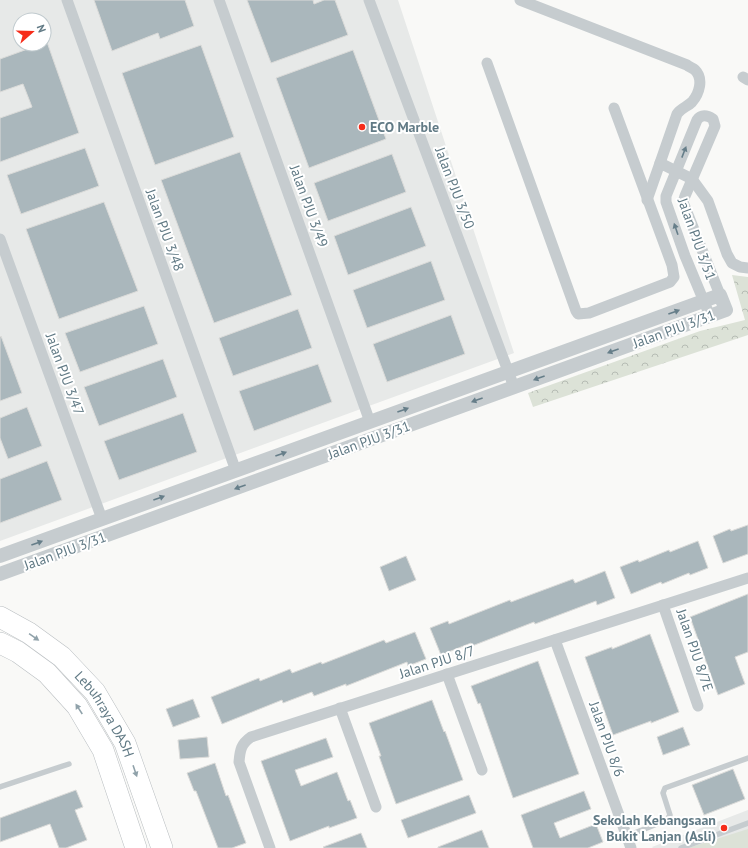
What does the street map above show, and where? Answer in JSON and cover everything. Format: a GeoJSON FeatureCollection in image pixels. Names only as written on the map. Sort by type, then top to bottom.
{"type":"FeatureCollection","features":[{"type":"Feature","properties":{"kind":"highway","name":"Lebuhraya DASH"},"geometry":{"type":"LineString","coordinates":[[0,617],[30,633],[62,657],[95,692],[125,743],[162,848]]}},
{"type":"Feature","properties":{"kind":"highway","name":"Lebuhraya DASH"},"geometry":{"type":"LineString","coordinates":[[0,643],[18,652],[47,673],[77,706],[103,750],[136,848]]}},
{"type":"Feature","properties":{"kind":"street","name":"Jalan PJU 3/48"},"geometry":{"type":"LineString","coordinates":[[67,0],[236,470]]}},
{"type":"Feature","properties":{"kind":"street","name":"Jalan PJU 3/49"},"geometry":{"type":"LineString","coordinates":[[220,0],[370,422]]}},
{"type":"Feature","properties":{"kind":"street","name":"Jalan PJU 3/50"},"geometry":{"type":"LineString","coordinates":[[369,0],[514,387]]}},
{"type":"Feature","properties":{"kind":"street"},"geometry":{"type":"LineString","coordinates":[[520,0],[694,69],[699,78],[698,93],[691,103],[677,114],[647,200]]}},
{"type":"Feature","properties":{"kind":"street"},"geometry":{"type":"LineString","coordinates":[[487,63],[578,314],[589,313],[670,282],[674,277],[672,265],[614,108]]}},
{"type":"Feature","properties":{"kind":"street","name":"Jalan PJU 3/51"},"geometry":{"type":"LineString","coordinates":[[710,316],[685,256],[666,202],[666,196],[697,120],[702,116],[709,116],[715,126],[685,196],[684,202],[720,295]]}},
{"type":"Feature","properties":{"kind":"street"},"geometry":{"type":"LineString","coordinates":[[660,163],[692,179],[708,201],[727,254],[732,263],[740,267],[748,268]]}},
{"type":"Feature","properties":{"kind":"street","name":"Jalan PJU 3/47"},"geometry":{"type":"LineString","coordinates":[[0,239],[102,519]]}},
{"type":"Feature","properties":{"kind":"street","name":"Jalan PJU 3/31"},"geometry":{"type":"LineString","coordinates":[[0,556],[720,295],[726,310],[0,574]]}},
{"type":"Feature","properties":{"kind":"street","name":"Jalan PJU 8/7"},"geometry":{"type":"LineString","coordinates":[[270,848],[239,762],[242,745],[251,737],[748,578]]}},
{"type":"Feature","properties":{"kind":"street","name":"Jalan PJU 8/7E"},"geometry":{"type":"LineString","coordinates":[[663,605],[698,706]]}},
{"type":"Feature","properties":{"kind":"street","name":"Jalan PJU 8/6"},"geometry":{"type":"LineString","coordinates":[[555,640],[631,848]]}},
{"type":"Feature","properties":{"kind":"street"},"geometry":{"type":"LineString","coordinates":[[447,674],[482,770]]}},
{"type":"Feature","properties":{"kind":"street"},"geometry":{"type":"LineString","coordinates":[[340,708],[376,806]]}},
{"type":"Feature","properties":{"kind":"street"},"geometry":{"type":"LineString","coordinates":[[95,725],[130,805],[144,848]]}},
{"type":"Feature","properties":{"kind":"lane"},"geometry":{"type":"LineString","coordinates":[[627,836],[667,820],[670,815],[663,793],[666,788],[748,758]]}},
{"type":"Feature","properties":{"kind":"lane"},"geometry":{"type":"LineString","coordinates":[[0,787],[69,764]]}},
{"type":"Feature","properties":{"kind":"lane"},"geometry":{"type":"LineString","coordinates":[[680,848],[748,823]]}},
{"type":"Feature","properties":{"kind":"shaded area"},"geometry":{"type":"Polygon","coordinates":[[[0,0],[398,0],[514,353],[0,541],[0,0]]]}},
{"type":"Feature","properties":{"kind":"shaded area","name":"Sekolah Kebangsaan Bukit Lanjan (Asli)"},"geometry":{"type":"Polygon","coordinates":[[[748,810],[748,848],[652,847],[748,810]]]}},
{"type":"Feature","properties":{"kind":"green space"},"geometry":{"type":"Polygon","coordinates":[[[732,275],[748,277],[748,335],[533,407],[528,393],[700,331],[745,320],[732,275]]]}},
{"type":"Feature","properties":{"kind":"green space"},"geometry":{"type":"Polygon","coordinates":[[[748,829],[748,848],[688,848],[748,829]]]}},
{"type":"Feature","properties":{"kind":"building"},"geometry":{"type":"Polygon","coordinates":[[[94,0],[185,0],[194,26],[160,39],[158,33],[112,51],[94,0]]]}},
{"type":"Feature","properties":{"kind":"building"},"geometry":{"type":"Polygon","coordinates":[[[247,0],[313,0],[314,4],[324,0],[335,0],[348,35],[271,63],[247,0]]]}},
{"type":"Feature","properties":{"kind":"building"},"geometry":{"type":"Polygon","coordinates":[[[201,45],[234,137],[155,165],[122,73],[201,45]]]}},
{"type":"Feature","properties":{"kind":"building"},"geometry":{"type":"Polygon","coordinates":[[[353,50],[386,139],[309,168],[276,78],[353,50]]]}},
{"type":"Feature","properties":{"kind":"building"},"geometry":{"type":"Polygon","coordinates":[[[19,52],[51,52],[79,133],[0,162],[0,118],[32,107],[23,84],[0,92],[0,59],[19,52]]]}},
{"type":"Feature","properties":{"kind":"building"},"geometry":{"type":"Polygon","coordinates":[[[85,148],[99,186],[21,214],[7,175],[85,148]]]}},
{"type":"Feature","properties":{"kind":"building"},"geometry":{"type":"Polygon","coordinates":[[[240,152],[292,295],[214,323],[161,180],[240,152]]]}},
{"type":"Feature","properties":{"kind":"building"},"geometry":{"type":"Polygon","coordinates":[[[392,154],[406,192],[328,221],[314,183],[392,154]]]}},
{"type":"Feature","properties":{"kind":"building"},"geometry":{"type":"Polygon","coordinates":[[[104,202],[138,291],[59,319],[26,229],[104,202]]]}},
{"type":"Feature","properties":{"kind":"building"},"geometry":{"type":"Polygon","coordinates":[[[411,207],[426,246],[348,275],[334,236],[411,207]]]}},
{"type":"Feature","properties":{"kind":"building"},"geometry":{"type":"Polygon","coordinates":[[[431,261],[445,300],[367,328],[353,290],[431,261]]]}},
{"type":"Feature","properties":{"kind":"building"},"geometry":{"type":"Polygon","coordinates":[[[144,306],[158,344],[80,372],[65,333],[144,306]]]}},
{"type":"Feature","properties":{"kind":"building"},"geometry":{"type":"Polygon","coordinates":[[[298,309],[312,348],[233,376],[219,338],[298,309]]]}},
{"type":"Feature","properties":{"kind":"building"},"geometry":{"type":"Polygon","coordinates":[[[451,315],[465,354],[387,382],[373,344],[451,315]]]}},
{"type":"Feature","properties":{"kind":"building"},"geometry":{"type":"Polygon","coordinates":[[[1,336],[22,393],[0,401],[0,337],[1,336]]]}},
{"type":"Feature","properties":{"kind":"building"},"geometry":{"type":"Polygon","coordinates":[[[163,359],[177,397],[99,426],[84,387],[163,359]]]}},
{"type":"Feature","properties":{"kind":"building"},"geometry":{"type":"Polygon","coordinates":[[[318,364],[332,402],[254,431],[239,391],[318,364]]]}},
{"type":"Feature","properties":{"kind":"building"},"geometry":{"type":"Polygon","coordinates":[[[27,407],[42,446],[8,459],[0,438],[0,418],[27,407]]]}},
{"type":"Feature","properties":{"kind":"building"},"geometry":{"type":"Polygon","coordinates":[[[183,413],[197,452],[119,480],[104,441],[183,413]]]}},
{"type":"Feature","properties":{"kind":"building"},"geometry":{"type":"Polygon","coordinates":[[[47,461],[62,500],[0,523],[0,479],[47,461]]]}},
{"type":"Feature","properties":{"kind":"building"},"geometry":{"type":"Polygon","coordinates":[[[748,525],[748,554],[723,563],[713,536],[730,529],[731,531],[748,525]]]}},
{"type":"Feature","properties":{"kind":"building"},"geometry":{"type":"Polygon","coordinates":[[[698,541],[708,568],[690,575],[689,573],[662,584],[661,582],[631,594],[620,567],[638,560],[639,562],[669,550],[670,552],[698,541]]]}},
{"type":"Feature","properties":{"kind":"building"},"geometry":{"type":"Polygon","coordinates":[[[406,556],[416,580],[389,591],[380,567],[406,556]]]}},
{"type":"Feature","properties":{"kind":"building"},"geometry":{"type":"Polygon","coordinates":[[[605,571],[615,598],[597,605],[596,601],[535,624],[534,622],[472,646],[471,643],[441,655],[430,628],[448,621],[449,624],[510,600],[511,602],[573,579],[575,583],[605,571]]]}},
{"type":"Feature","properties":{"kind":"building"},"geometry":{"type":"Polygon","coordinates":[[[748,594],[748,652],[735,657],[745,684],[718,695],[690,617],[748,594]]]}},
{"type":"Feature","properties":{"kind":"building"},"geometry":{"type":"Polygon","coordinates":[[[415,632],[426,659],[408,666],[407,662],[346,686],[346,684],[314,696],[312,692],[283,703],[282,700],[222,724],[211,697],[259,678],[260,681],[290,669],[292,673],[321,662],[322,664],[384,640],[386,643],[415,632]]]}},
{"type":"Feature","properties":{"kind":"building"},"geometry":{"type":"Polygon","coordinates":[[[650,634],[679,712],[613,735],[585,657],[612,647],[612,649],[650,634]]]}},
{"type":"Feature","properties":{"kind":"building"},"geometry":{"type":"Polygon","coordinates":[[[538,661],[579,774],[513,798],[480,703],[478,704],[471,686],[538,661]]]}},
{"type":"Feature","properties":{"kind":"building"},"geometry":{"type":"Polygon","coordinates":[[[193,699],[200,717],[173,727],[166,709],[193,699]]]}},
{"type":"Feature","properties":{"kind":"building"},"geometry":{"type":"Polygon","coordinates":[[[432,700],[463,780],[396,804],[369,723],[432,700]]]}},
{"type":"Feature","properties":{"kind":"building"},"geometry":{"type":"Polygon","coordinates":[[[683,727],[690,745],[663,755],[657,737],[683,727]]]}},
{"type":"Feature","properties":{"kind":"building"},"geometry":{"type":"Polygon","coordinates":[[[207,737],[209,757],[180,759],[178,740],[207,737]]]}},
{"type":"Feature","properties":{"kind":"building"},"geometry":{"type":"Polygon","coordinates":[[[326,738],[333,757],[295,770],[301,786],[337,772],[348,801],[350,800],[357,818],[329,828],[329,826],[290,841],[261,761],[326,738]]]}},
{"type":"Feature","properties":{"kind":"building"},"geometry":{"type":"Polygon","coordinates":[[[215,763],[226,796],[228,795],[246,843],[232,848],[218,848],[196,791],[194,791],[187,773],[215,763]]]}},
{"type":"Feature","properties":{"kind":"building"},"geometry":{"type":"Polygon","coordinates":[[[733,769],[745,799],[704,815],[692,785],[733,769]]]}},
{"type":"Feature","properties":{"kind":"building"},"geometry":{"type":"Polygon","coordinates":[[[76,790],[83,807],[75,810],[87,840],[66,848],[59,848],[50,824],[0,842],[0,818],[76,790]]]}},
{"type":"Feature","properties":{"kind":"building"},"geometry":{"type":"Polygon","coordinates":[[[584,791],[591,809],[554,823],[560,838],[596,824],[603,842],[588,848],[533,848],[521,815],[584,791]]]}},
{"type":"Feature","properties":{"kind":"building"},"geometry":{"type":"Polygon","coordinates":[[[469,795],[476,813],[408,838],[401,820],[469,795]]]}},
{"type":"Feature","properties":{"kind":"building"},"geometry":{"type":"Polygon","coordinates":[[[482,830],[489,848],[438,848],[438,847],[482,830]]]}},
{"type":"Feature","properties":{"kind":"building"},"geometry":{"type":"Polygon","coordinates":[[[361,833],[367,848],[323,847],[361,833]]]}},
{"type":"Feature","properties":{"kind":"place","name":"ECO Marble"},"geometry":{"type":"Point","coordinates":[362,127]}},
{"type":"Feature","properties":{"kind":"place","name":"Sekolah Kebangsaan Bukit Lanjan (Asli)"},"geometry":{"type":"Point","coordinates":[724,828]}}]}
